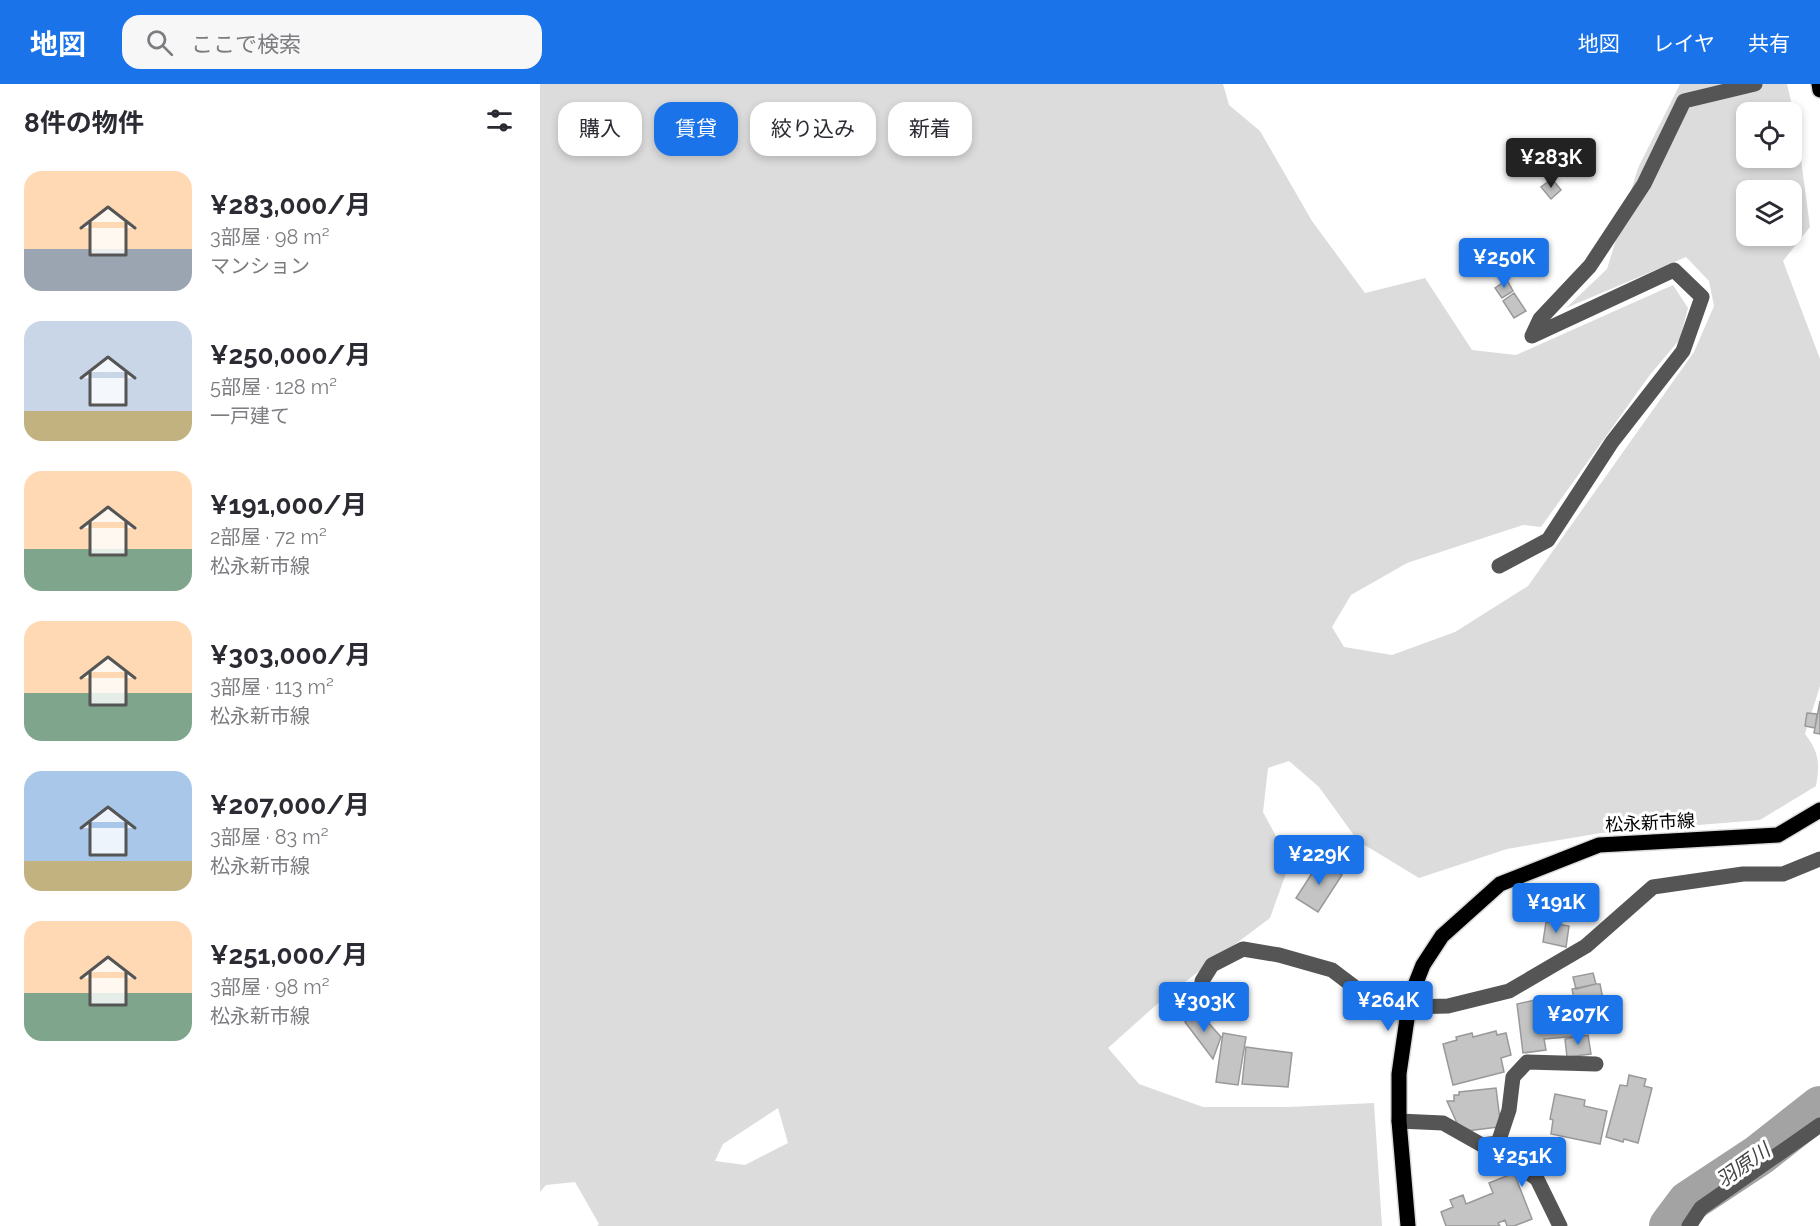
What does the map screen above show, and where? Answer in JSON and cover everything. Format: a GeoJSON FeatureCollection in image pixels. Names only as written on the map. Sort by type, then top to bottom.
{"type":"FeatureCollection","features":[{"type":"Feature","properties":{"kind":"main road"},"geometry":{"type":"LineString","coordinates":[[1819,84],[1820,90]]}},
{"type":"Feature","properties":{"kind":"main road","name":"松永新市線"},"geometry":{"type":"LineString","coordinates":[[1408,1226],[1399,1121],[1399,1074],[1408,1007],[1422,965],[1442,936],[1500,884],[1599,844],[1778,835],[1820,810]]}},
{"type":"Feature","properties":{"kind":"street"},"geometry":{"type":"LineString","coordinates":[[1499,566],[1548,540],[1612,442],[1683,351],[1702,297],[1674,270],[1532,336],[1540,319],[1590,266],[1638,194],[1684,101],[1755,84]]}},
{"type":"Feature","properties":{"kind":"street"},"geometry":{"type":"LineString","coordinates":[[1204,1010],[1202,981],[1212,965],[1243,949],[1279,955],[1332,970],[1365,995],[1408,1007],[1448,1006],[1509,991],[1586,946],[1653,887],[1743,874],[1783,874],[1820,859]]}},
{"type":"Feature","properties":{"kind":"street"},"geometry":{"type":"LineString","coordinates":[[1498,1143],[1509,1110],[1513,1077],[1527,1062],[1596,1064]]}},
{"type":"Feature","properties":{"kind":"street"},"geometry":{"type":"LineString","coordinates":[[1399,1121],[1443,1123],[1482,1145],[1498,1143]]}},
{"type":"Feature","properties":{"kind":"street"},"geometry":{"type":"LineString","coordinates":[[1689,1226],[1701,1208],[1820,1125]]}},
{"type":"Feature","properties":{"kind":"street"},"geometry":{"type":"LineString","coordinates":[[1498,1143],[1512,1161],[1537,1179],[1560,1226]]}},
{"type":"Feature","properties":{"kind":"shaded area"},"geometry":{"type":"Polygon","coordinates":[[[540,84],[1223,84],[1229,105],[1260,131],[1312,221],[1365,293],[1425,278],[1472,350],[1516,355],[1673,285],[1688,308],[1680,339],[1649,376],[1541,527],[1523,525],[1407,563],[1351,595],[1332,627],[1344,647],[1392,655],[1455,632],[1528,586],[1694,352],[1714,306],[1709,281],[1686,257],[1566,308],[1607,269],[1638,168],[1680,84],[1787,84],[1791,102],[1736,102],[1736,168],[1802,167],[1810,227],[1802,237],[1802,180],[1736,180],[1736,246],[1795,246],[1783,261],[1820,359],[1820,686],[1805,734],[1817,758],[1816,786],[1760,820],[1601,833],[1507,849],[1419,878],[1358,841],[1319,787],[1289,761],[1268,768],[1263,812],[1290,862],[1270,918],[1165,997],[1108,1048],[1139,1084],[1203,1107],[1288,1107],[1374,1103],[1382,1226],[597,1226],[599,1224],[575,1182],[546,1185],[540,1192],[540,84]],[[778,1108],[723,1144],[715,1161],[745,1165],[788,1143],[778,1108]]]}},
{"type":"Feature","properties":{"kind":"building"},"geometry":{"type":"Polygon","coordinates":[[[1552,179],[1561,190],[1551,199],[1541,187],[1552,179]]]}},
{"type":"Feature","properties":{"kind":"building"},"geometry":{"type":"Polygon","coordinates":[[[1507,280],[1513,291],[1502,298],[1495,288],[1507,280]]]}},
{"type":"Feature","properties":{"kind":"building"},"geometry":{"type":"Polygon","coordinates":[[[1514,293],[1526,311],[1514,318],[1503,301],[1514,293]]]}},
{"type":"Feature","properties":{"kind":"building"},"geometry":{"type":"Polygon","coordinates":[[[1820,701],[1820,734],[1814,733],[1820,701]]]}},
{"type":"Feature","properties":{"kind":"building"},"geometry":{"type":"Polygon","coordinates":[[[1807,713],[1817,714],[1815,728],[1805,726],[1807,713]]]}},
{"type":"Feature","properties":{"kind":"building"},"geometry":{"type":"Polygon","coordinates":[[[1320,861],[1342,875],[1318,912],[1296,898],[1320,861]]]}},
{"type":"Feature","properties":{"kind":"building"},"geometry":{"type":"Polygon","coordinates":[[[1546,922],[1569,926],[1566,947],[1543,942],[1546,922]]]}},
{"type":"Feature","properties":{"kind":"building"},"geometry":{"type":"Polygon","coordinates":[[[1593,973],[1596,984],[1576,989],[1573,977],[1593,973]]]}},
{"type":"Feature","properties":{"kind":"building"},"geometry":{"type":"Polygon","coordinates":[[[1600,984],[1608,1025],[1581,1030],[1572,989],[1600,984]]]}},
{"type":"Feature","properties":{"kind":"building"},"geometry":{"type":"Polygon","coordinates":[[[1549,997],[1549,1000],[1567,998],[1570,1018],[1578,1022],[1579,1036],[1544,1039],[1546,1050],[1523,1053],[1517,1004],[1549,997]]]}},
{"type":"Feature","properties":{"kind":"building"},"geometry":{"type":"Polygon","coordinates":[[[1198,1011],[1221,1037],[1213,1059],[1185,1022],[1198,1011]]]}},
{"type":"Feature","properties":{"kind":"building"},"geometry":{"type":"Polygon","coordinates":[[[1496,1031],[1497,1035],[1506,1033],[1511,1055],[1501,1058],[1504,1072],[1453,1085],[1443,1044],[1457,1040],[1456,1037],[1472,1033],[1473,1037],[1496,1031]]]}},
{"type":"Feature","properties":{"kind":"building"},"geometry":{"type":"Polygon","coordinates":[[[1223,1033],[1246,1037],[1238,1085],[1216,1082],[1223,1033]]]}},
{"type":"Feature","properties":{"kind":"building"},"geometry":{"type":"Polygon","coordinates":[[[1588,1035],[1591,1054],[1567,1057],[1565,1039],[1588,1035]]]}},
{"type":"Feature","properties":{"kind":"building"},"geometry":{"type":"Polygon","coordinates":[[[1246,1047],[1292,1053],[1288,1087],[1242,1084],[1246,1047]]]}},
{"type":"Feature","properties":{"kind":"building"},"geometry":{"type":"Polygon","coordinates":[[[1629,1075],[1646,1079],[1644,1086],[1652,1088],[1638,1143],[1606,1137],[1620,1085],[1627,1086],[1629,1075]]]}},
{"type":"Feature","properties":{"kind":"building"},"geometry":{"type":"Polygon","coordinates":[[[1496,1088],[1500,1120],[1498,1127],[1467,1131],[1457,1123],[1447,1101],[1454,1101],[1454,1095],[1459,1095],[1459,1092],[1496,1088]]]}},
{"type":"Feature","properties":{"kind":"building"},"geometry":{"type":"Polygon","coordinates":[[[1555,1094],[1585,1100],[1584,1106],[1607,1111],[1600,1144],[1551,1134],[1553,1120],[1550,1119],[1555,1094]]]}},
{"type":"Feature","properties":{"kind":"building"},"geometry":{"type":"Polygon","coordinates":[[[1514,1173],[1532,1219],[1514,1226],[1507,1226],[1505,1220],[1498,1223],[1500,1226],[1446,1226],[1441,1212],[1453,1207],[1450,1200],[1463,1195],[1466,1204],[1493,1193],[1489,1183],[1514,1173]]]}},
{"type":"Feature","properties":{"kind":"waterway","name":"羽原川"},"geometry":{"type":"LineString","coordinates":[[1670,1226],[1688,1202],[1759,1155],[1820,1107]]}}]}
